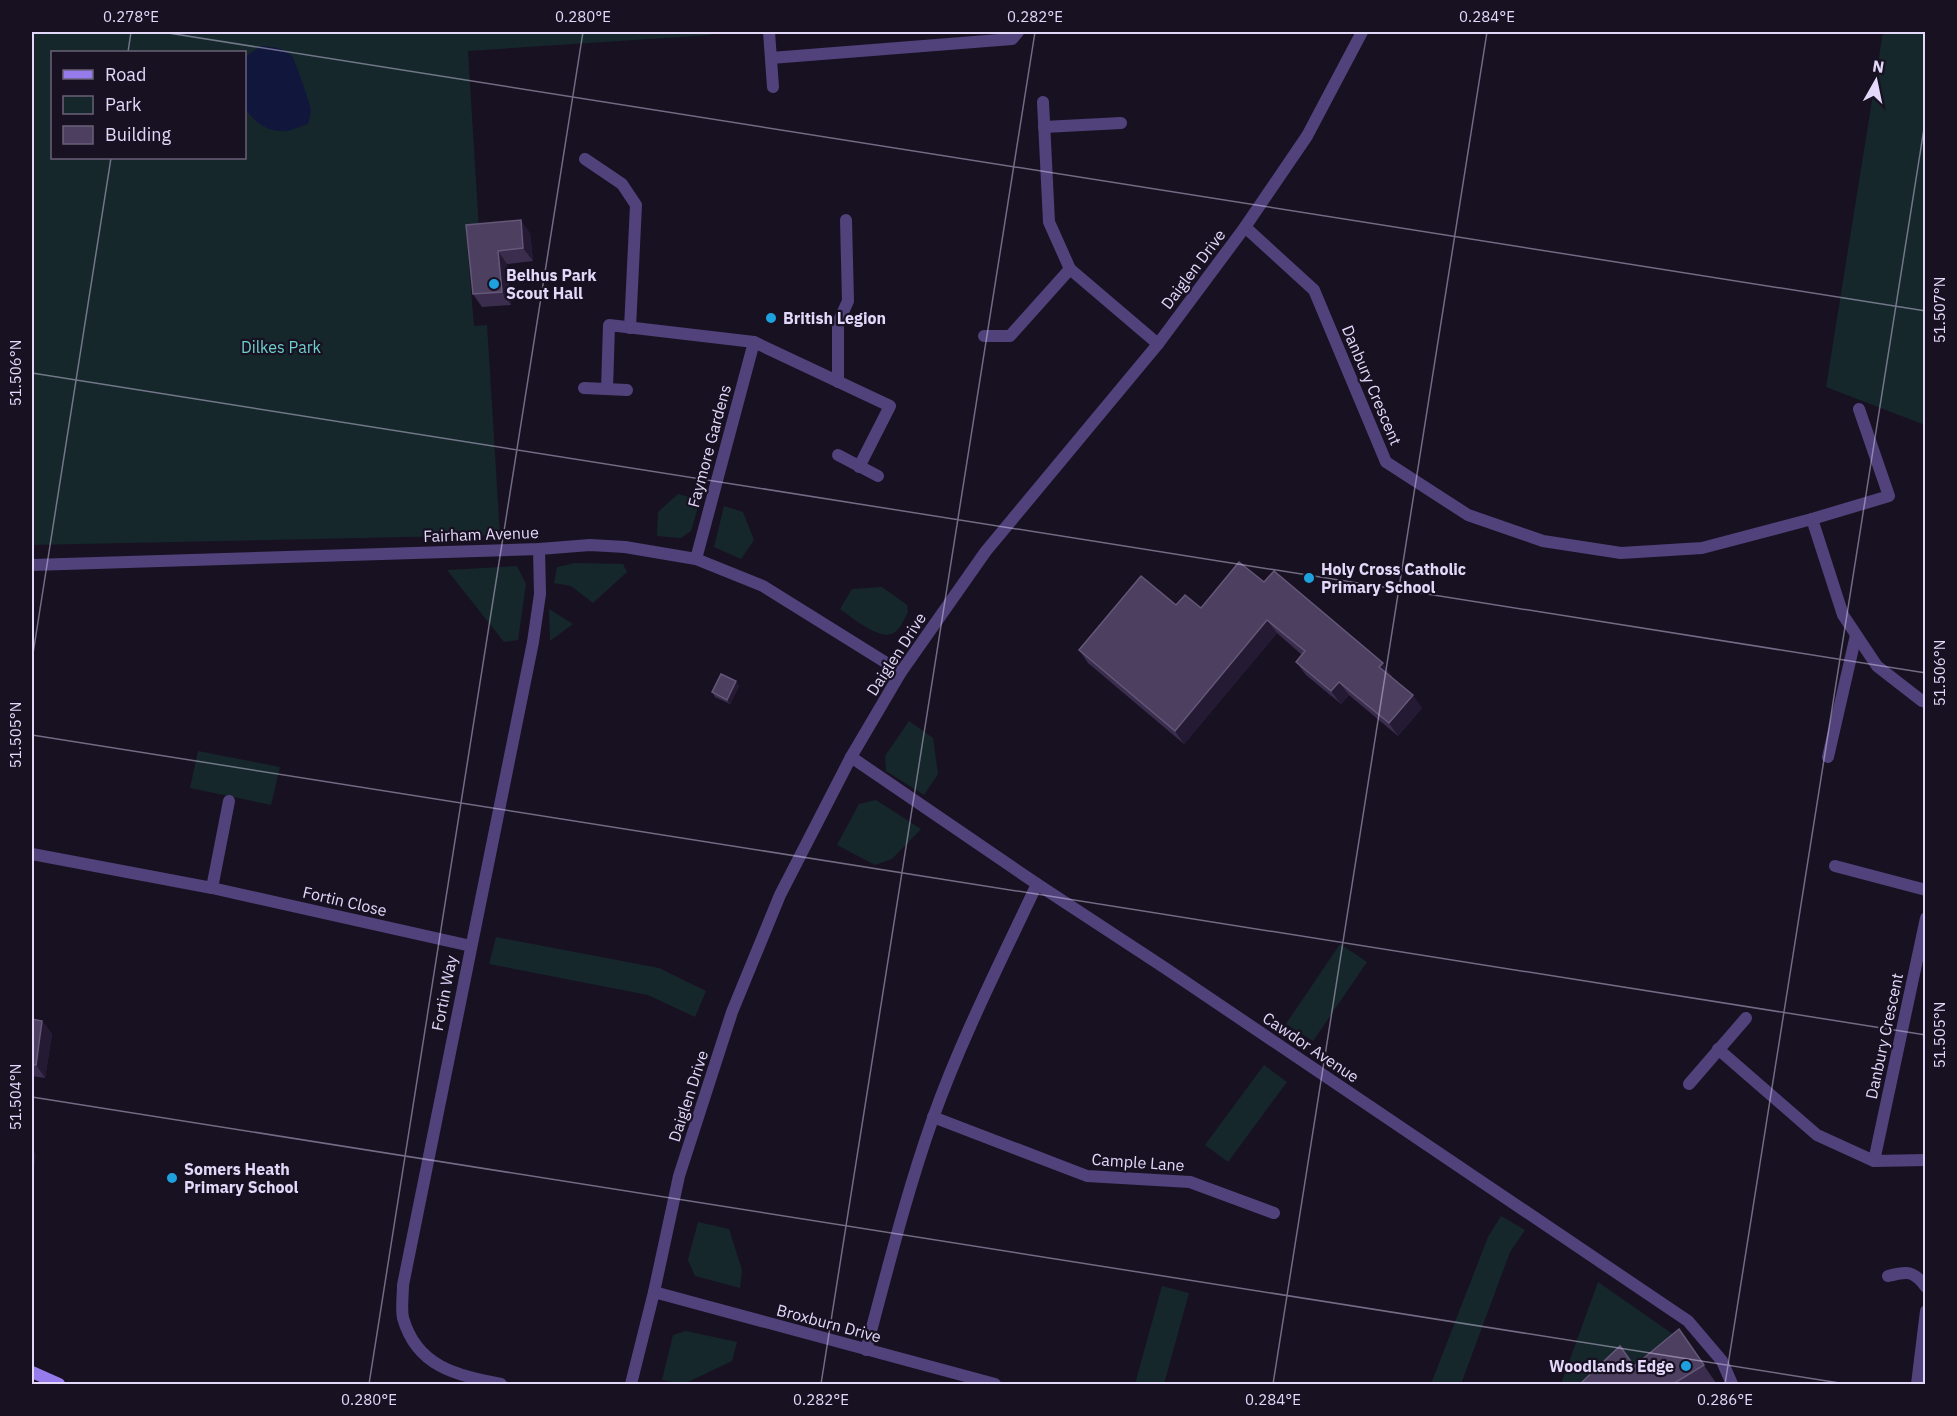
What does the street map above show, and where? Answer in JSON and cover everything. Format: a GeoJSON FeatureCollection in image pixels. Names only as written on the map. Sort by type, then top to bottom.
{"type":"FeatureCollection","features":[{"type":"Feature","properties":{"kind":"main road"},"geometry":{"type":"LineString","coordinates":[[32,1372],[59,1384]]}},
{"type":"Feature","properties":{"kind":"street"},"geometry":{"type":"LineString","coordinates":[[769,32],[773,87]]}},
{"type":"Feature","properties":{"kind":"street"},"geometry":{"type":"LineString","coordinates":[[771,58],[1012,39],[1018,32]]}},
{"type":"Feature","properties":{"kind":"street","name":"Daiglen Drive"},"geometry":{"type":"LineString","coordinates":[[631,1384],[680,1176],[732,1012],[780,896],[851,757],[901,672],[986,551],[1158,344],[1245,227],[1307,136],[1362,32]]}},
{"type":"Feature","properties":{"kind":"street"},"geometry":{"type":"LineString","coordinates":[[1042,102],[1049,222],[1070,269],[1158,344]]}},
{"type":"Feature","properties":{"kind":"street"},"geometry":{"type":"LineString","coordinates":[[1044,127],[1121,123]]}},
{"type":"Feature","properties":{"kind":"street"},"geometry":{"type":"LineString","coordinates":[[585,159],[622,184],[636,205],[630,328]]}},
{"type":"Feature","properties":{"kind":"street"},"geometry":{"type":"LineString","coordinates":[[838,382],[838,323],[848,301],[846,220]]}},
{"type":"Feature","properties":{"kind":"street","name":"Danbury Crescent"},"geometry":{"type":"LineString","coordinates":[[1245,227],[1314,290],[1386,462],[1468,515],[1543,540],[1621,553],[1702,548],[1889,496],[1859,409]]}},
{"type":"Feature","properties":{"kind":"street"},"geometry":{"type":"LineString","coordinates":[[984,336],[1010,336],[1070,269]]}},
{"type":"Feature","properties":{"kind":"street"},"geometry":{"type":"LineString","coordinates":[[607,389],[609,325],[754,342],[890,406],[859,467]]}},
{"type":"Feature","properties":{"kind":"street","name":"Faymore Gardens"},"geometry":{"type":"LineString","coordinates":[[696,559],[754,342]]}},
{"type":"Feature","properties":{"kind":"street"},"geometry":{"type":"LineString","coordinates":[[584,387],[627,390]]}},
{"type":"Feature","properties":{"kind":"street"},"geometry":{"type":"LineString","coordinates":[[838,455],[878,477]]}},
{"type":"Feature","properties":{"kind":"street"},"geometry":{"type":"LineString","coordinates":[[1812,519],[1843,615],[1877,666],[1926,702]]}},
{"type":"Feature","properties":{"kind":"street","name":"Fairham Avenue"},"geometry":{"type":"LineString","coordinates":[[32,565],[539,549],[590,545],[626,547],[696,559],[764,586],[901,672]]}},
{"type":"Feature","properties":{"kind":"street","name":"Fortin Way"},"geometry":{"type":"LineString","coordinates":[[501,1384],[465,1377],[440,1367],[418,1349],[403,1316],[403,1285],[533,642],[540,594],[539,549]]}},
{"type":"Feature","properties":{"kind":"street"},"geometry":{"type":"LineString","coordinates":[[1828,757],[1856,635]]}},
{"type":"Feature","properties":{"kind":"street","name":"Cawdor Avenue"},"geometry":{"type":"LineString","coordinates":[[851,757],[1688,1321],[1722,1361],[1732,1384]]}},
{"type":"Feature","properties":{"kind":"street"},"geometry":{"type":"LineString","coordinates":[[212,888],[229,801]]}},
{"type":"Feature","properties":{"kind":"street","name":"Fortin Close"},"geometry":{"type":"LineString","coordinates":[[32,854],[212,888],[471,946]]}},
{"type":"Feature","properties":{"kind":"street"},"geometry":{"type":"LineString","coordinates":[[1835,866],[1926,890]]}},
{"type":"Feature","properties":{"kind":"street"},"geometry":{"type":"LineString","coordinates":[[866,1350],[897,1233],[933,1118],[976,1013],[1037,884]]}},
{"type":"Feature","properties":{"kind":"street","name":"Danbury Crescent"},"geometry":{"type":"LineString","coordinates":[[1874,1161],[1926,918]]}},
{"type":"Feature","properties":{"kind":"street"},"geometry":{"type":"LineString","coordinates":[[1689,1084],[1746,1018]]}},
{"type":"Feature","properties":{"kind":"street"},"geometry":{"type":"LineString","coordinates":[[1718,1049],[1816,1135],[1874,1161],[1926,1160]]}},
{"type":"Feature","properties":{"kind":"street","name":"Cample Lane"},"geometry":{"type":"LineString","coordinates":[[933,1118],[1087,1176],[1191,1182],[1274,1213]]}},
{"type":"Feature","properties":{"kind":"street"},"geometry":{"type":"LineString","coordinates":[[1888,1276],[1904,1272],[1917,1276],[1926,1287]]}},
{"type":"Feature","properties":{"kind":"street","name":"Broxburn Drive"},"geometry":{"type":"LineString","coordinates":[[654,1292],[995,1384]]}},
{"type":"Feature","properties":{"kind":"street"},"geometry":{"type":"LineString","coordinates":[[1917,1384],[1926,1311]]}},
{"type":"Feature","properties":{"kind":"green space","name":"Dilkes Park"},"geometry":{"type":"Polygon","coordinates":[[[32,32],[710,32],[711,35],[468,51],[479,230],[466,231],[474,326],[487,325],[500,535],[32,545],[32,32]]]}},
{"type":"Feature","properties":{"kind":"green space"},"geometry":{"type":"Polygon","coordinates":[[[1883,32],[1925,32],[1925,425],[1826,387],[1883,32]]]}},
{"type":"Feature","properties":{"kind":"green space"},"geometry":{"type":"Polygon","coordinates":[[[678,494],[700,500],[691,531],[681,538],[657,536],[658,512],[678,494]]]}},
{"type":"Feature","properties":{"kind":"green space"},"geometry":{"type":"Polygon","coordinates":[[[724,506],[743,512],[754,540],[741,559],[714,547],[724,506]]]}},
{"type":"Feature","properties":{"kind":"green space"},"geometry":{"type":"Polygon","coordinates":[[[575,563],[623,564],[627,572],[593,603],[571,586],[554,583],[557,567],[575,563]]]}},
{"type":"Feature","properties":{"kind":"green space"},"geometry":{"type":"Polygon","coordinates":[[[517,566],[526,584],[518,640],[504,642],[447,570],[517,566]]]}},
{"type":"Feature","properties":{"kind":"green space"},"geometry":{"type":"Polygon","coordinates":[[[882,587],[907,605],[908,612],[901,625],[895,632],[889,634],[882,634],[867,628],[840,609],[852,589],[882,587]]]}},
{"type":"Feature","properties":{"kind":"green space"},"geometry":{"type":"Polygon","coordinates":[[[549,609],[573,624],[550,641],[549,609]]]}},
{"type":"Feature","properties":{"kind":"green space"},"geometry":{"type":"Polygon","coordinates":[[[909,721],[933,738],[938,774],[924,795],[886,771],[885,756],[909,721]]]}},
{"type":"Feature","properties":{"kind":"green space"},"geometry":{"type":"Polygon","coordinates":[[[198,751],[280,767],[271,805],[190,788],[198,751]]]}},
{"type":"Feature","properties":{"kind":"green space"},"geometry":{"type":"Polygon","coordinates":[[[876,800],[921,829],[892,859],[875,865],[837,845],[859,804],[876,800]]]}},
{"type":"Feature","properties":{"kind":"green space"},"geometry":{"type":"Polygon","coordinates":[[[496,937],[659,968],[706,991],[695,1017],[648,995],[489,964],[496,937]]]}},
{"type":"Feature","properties":{"kind":"green space"},"geometry":{"type":"Polygon","coordinates":[[[1340,944],[1367,962],[1313,1041],[1286,1024],[1340,944]]]}},
{"type":"Feature","properties":{"kind":"green space"},"geometry":{"type":"Polygon","coordinates":[[[1264,1065],[1287,1082],[1228,1162],[1205,1145],[1264,1065]]]}},
{"type":"Feature","properties":{"kind":"green space"},"geometry":{"type":"Polygon","coordinates":[[[1501,1216],[1525,1230],[1510,1252],[1461,1384],[1431,1384],[1488,1237],[1501,1216]]]}},
{"type":"Feature","properties":{"kind":"green space"},"geometry":{"type":"Polygon","coordinates":[[[698,1222],[729,1229],[742,1270],[740,1288],[695,1276],[688,1260],[698,1222]]]}},
{"type":"Feature","properties":{"kind":"green space"},"geometry":{"type":"Polygon","coordinates":[[[1598,1282],[1677,1337],[1610,1384],[1561,1384],[1598,1282]]]}},
{"type":"Feature","properties":{"kind":"green space"},"geometry":{"type":"Polygon","coordinates":[[[1162,1286],[1189,1293],[1164,1384],[1135,1384],[1162,1286]]]}},
{"type":"Feature","properties":{"kind":"green space"},"geometry":{"type":"Polygon","coordinates":[[[686,1331],[737,1342],[732,1361],[684,1384],[662,1380],[673,1335],[686,1331]]]}},
{"type":"Feature","properties":{"kind":"water"},"geometry":{"type":"Polygon","coordinates":[[[261,46],[281,49],[292,56],[311,110],[308,124],[287,131],[278,131],[266,127],[251,116],[246,109],[246,56],[261,46]]]}},
{"type":"Feature","properties":{"kind":"building"},"geometry":{"type":"Polygon","coordinates":[[[521,220],[523,248],[498,251],[502,292],[473,294],[466,225],[521,220]]]}},
{"type":"Feature","properties":{"kind":"building"},"geometry":{"type":"Polygon","coordinates":[[[1239,562],[1264,582],[1274,571],[1383,663],[1379,667],[1413,695],[1389,723],[1339,682],[1331,691],[1296,662],[1305,651],[1267,620],[1175,731],[1079,650],[1141,576],[1176,605],[1185,595],[1201,608],[1239,562]]]}},
{"type":"Feature","properties":{"kind":"building"},"geometry":{"type":"Polygon","coordinates":[[[721,674],[736,681],[727,700],[712,692],[721,674]]]}},
{"type":"Feature","properties":{"kind":"building"},"geometry":{"type":"Polygon","coordinates":[[[32,1019],[42,1021],[36,1065],[32,1064],[32,1019]]]}},
{"type":"Feature","properties":{"kind":"building"},"geometry":{"type":"Polygon","coordinates":[[[1679,1329],[1704,1365],[1673,1384],[1580,1384],[1620,1346],[1634,1366],[1679,1329]]]}},
{"type":"Feature","properties":{"kind":"place","name":"Belhus Park Scout Hall"},"geometry":{"type":"Point","coordinates":[494,284]}},
{"type":"Feature","properties":{"kind":"place","name":"British Legion"},"geometry":{"type":"Point","coordinates":[771,318]}},
{"type":"Feature","properties":{"kind":"place","name":"Holy Cross Catholic Primary School"},"geometry":{"type":"Point","coordinates":[1309,578]}},
{"type":"Feature","properties":{"kind":"place","name":"Somers Heath Primary School"},"geometry":{"type":"Point","coordinates":[172,1178]}},
{"type":"Feature","properties":{"kind":"place","name":"Woodlands Edge"},"geometry":{"type":"Point","coordinates":[1686,1366]}}]}
